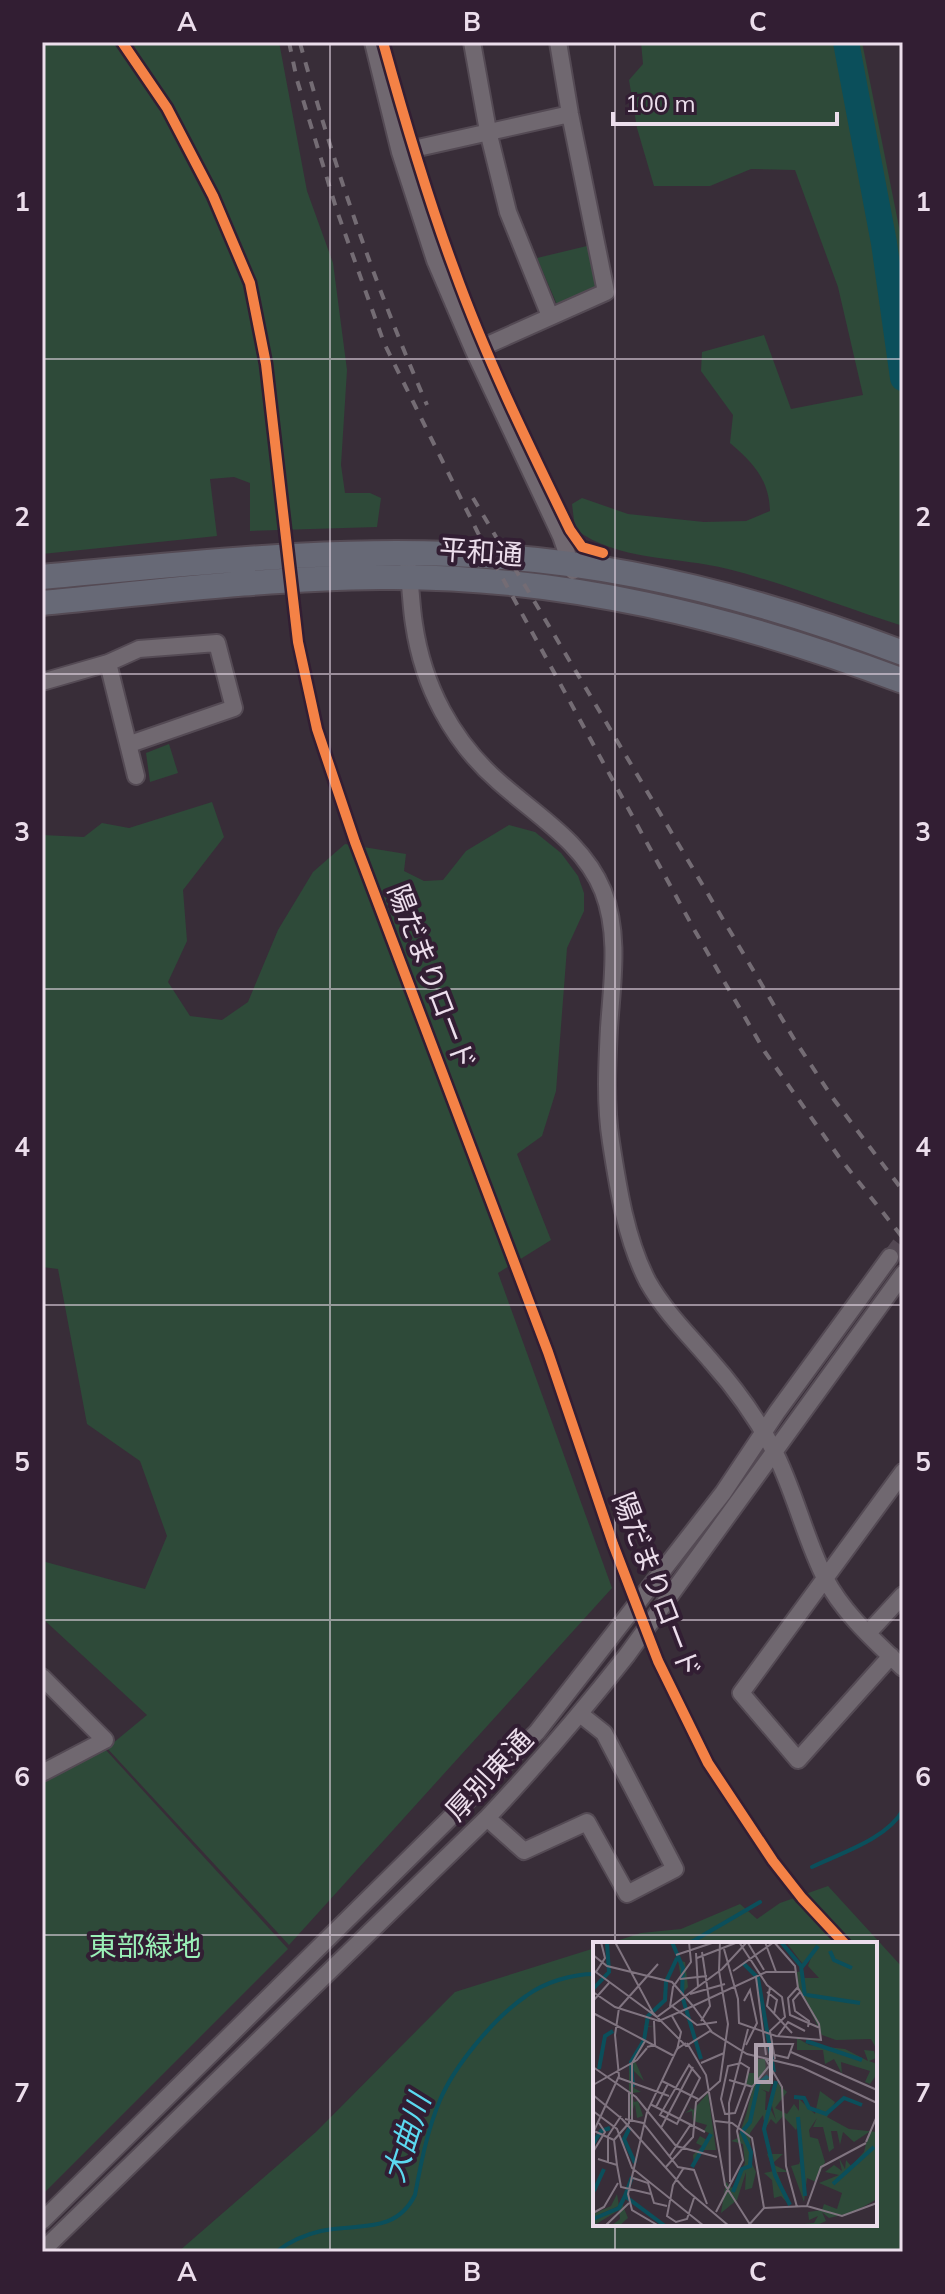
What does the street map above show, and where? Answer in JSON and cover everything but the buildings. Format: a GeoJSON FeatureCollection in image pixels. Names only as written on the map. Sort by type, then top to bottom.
{"type":"FeatureCollection","features":[{"type":"Feature","properties":{"kind":"highway","name":"平和通"},"geometry":{"type":"LineString","coordinates":[[42,577],[274,557],[408,566],[581,591],[673,609],[744,627],[903,681]]}},
{"type":"Feature","properties":{"kind":"highway","name":"平和通"},"geometry":{"type":"LineString","coordinates":[[42,603],[502,557],[570,564],[729,596],[901,652]]}},
{"type":"Feature","properties":{"kind":"street"},"geometry":{"type":"LineString","coordinates":[[373,42],[400,152],[435,260],[561,536],[581,591]]}},
{"type":"Feature","properties":{"kind":"street"},"geometry":{"type":"LineString","coordinates":[[472,42],[488,131],[508,212],[550,316]]}},
{"type":"Feature","properties":{"kind":"street"},"geometry":{"type":"LineString","coordinates":[[474,351],[606,292],[558,42]]}},
{"type":"Feature","properties":{"kind":"street"},"geometry":{"type":"LineString","coordinates":[[400,152],[570,114]]}},
{"type":"Feature","properties":{"kind":"street"},"geometry":{"type":"LineString","coordinates":[[408,566],[414,626],[424,668],[450,726],[470,753],[497,780],[579,852],[604,893],[611,920],[613,948],[608,1120],[630,1235],[643,1271],[656,1296],[725,1377],[764,1434],[774,1451],[825,1578],[847,1612],[897,1662],[798,1760],[741,1693],[825,1578],[903,1472]]}},
{"type":"Feature","properties":{"kind":"street"},"geometry":{"type":"LineString","coordinates":[[42,682],[108,663],[139,649],[217,643],[234,708],[130,744]]}},
{"type":"Feature","properties":{"kind":"street"},"geometry":{"type":"LineString","coordinates":[[108,663],[136,776]]}},
{"type":"Feature","properties":{"kind":"street","name":"厚別東通"},"geometry":{"type":"LineString","coordinates":[[42,2221],[537,1732],[723,1493],[890,1257]]}},
{"type":"Feature","properties":{"kind":"street","name":"厚別東通"},"geometry":{"type":"LineString","coordinates":[[42,2251],[487,1818],[580,1714],[627,1655],[903,1274]]}},
{"type":"Feature","properties":{"kind":"street"},"geometry":{"type":"LineString","coordinates":[[868,1633],[903,1595]]}},
{"type":"Feature","properties":{"kind":"street"},"geometry":{"type":"LineString","coordinates":[[42,1677],[105,1740],[42,1773]]}},
{"type":"Feature","properties":{"kind":"street"},"geometry":{"type":"LineString","coordinates":[[487,1818],[524,1851],[587,1822],[627,1894],[675,1869],[604,1733],[580,1714]]}},
{"type":"Feature","properties":{"kind":"green space"},"geometry":{"type":"Polygon","coordinates":[[[42,42],[279,42],[307,191],[333,263],[347,370],[341,465],[345,493],[370,493],[381,498],[377,527],[250,531],[250,483],[234,477],[210,479],[217,536],[42,554],[42,42]]]}},
{"type":"Feature","properties":{"kind":"green space"},"geometry":{"type":"Polygon","coordinates":[[[641,42],[862,42],[903,247],[903,626],[728,569],[629,553],[592,540],[575,529],[572,504],[582,498],[628,514],[704,522],[746,521],[770,511],[767,490],[758,472],[730,443],[733,415],[701,371],[702,352],[764,335],[791,409],[863,395],[838,287],[795,170],[751,169],[710,186],[654,186],[637,128],[629,80],[643,64],[641,42]]]}},
{"type":"Feature","properties":{"kind":"green space"},"geometry":{"type":"Polygon","coordinates":[[[591,245],[598,288],[558,307],[537,258],[591,245]]]}},
{"type":"Feature","properties":{"kind":"green space"},"geometry":{"type":"Polygon","coordinates":[[[169,744],[178,773],[150,782],[146,753],[169,744]]]}},
{"type":"Feature","properties":{"kind":"green space"},"geometry":{"type":"Polygon","coordinates":[[[212,802],[224,837],[183,890],[187,941],[168,982],[190,1016],[222,1020],[248,1002],[278,930],[313,872],[345,844],[406,854],[404,871],[424,881],[443,880],[466,851],[509,825],[535,832],[561,853],[578,876],[584,893],[584,911],[567,948],[556,1091],[542,1136],[517,1154],[551,1240],[498,1273],[612,1588],[289,1945],[107,1748],[147,1715],[42,1618],[42,1561],[145,1589],[167,1536],[140,1461],[87,1424],[58,1269],[42,1267],[42,835],[84,837],[102,823],[129,828],[212,802]]]}},
{"type":"Feature","properties":{"kind":"green space","name":"東部緑地"},"geometry":{"type":"Polygon","coordinates":[[[104,1748],[288,1949],[42,2195],[42,1780],[104,1748]]]}},
{"type":"Feature","properties":{"kind":"green space"},"geometry":{"type":"Polygon","coordinates":[[[828,1886],[903,1968],[903,2252],[178,2252],[316,2132],[455,1992],[593,1949],[593,2226],[877,2226],[877,1942],[613,1942],[641,1933],[681,1929],[740,1904],[757,1919],[780,1903],[828,1886]]]}},
{"type":"Feature","properties":{"kind":"waterway"},"geometry":{"type":"LineString","coordinates":[[846,42],[884,243],[903,378]]}},
{"type":"Feature","properties":{"kind":"waterway","name":"大曲川"},"geometry":{"type":"LineString","coordinates":[[812,1867],[875,1837],[903,1810]]}},
{"type":"Feature","properties":{"kind":"waterway","name":"大曲川"},"geometry":{"type":"LineString","coordinates":[[691,1942],[760,1902]]}},
{"type":"Feature","properties":{"kind":"waterway","name":"大曲川"},"geometry":{"type":"LineString","coordinates":[[276,2252],[314,2233],[386,2222],[407,2208],[415,2195],[428,2135],[440,2100],[455,2072],[477,2043],[501,2017],[533,1991],[559,1980],[593,1974]]}},
{"type":"Feature","properties":{"kind":"tunnel"},"geometry":{"type":"LineString","coordinates":[[890,1257],[903,1240]]}},
{"type":"Feature","properties":{"kind":"railway"},"geometry":{"type":"LineString","coordinates":[[289,42],[297,80],[337,211],[384,343],[478,533],[695,931],[765,1052],[839,1157],[903,1238]]}},
{"type":"Feature","properties":{"kind":"railway"},"geometry":{"type":"LineString","coordinates":[[300,43],[357,226],[427,405]]}},
{"type":"Feature","properties":{"kind":"railway"},"geometry":{"type":"LineString","coordinates":[[473,498],[794,1039],[832,1097],[903,1191]]}},
{"type":"Feature","properties":{"kind":"cycle path","name":"陽だまりロード"},"geometry":{"type":"LineString","coordinates":[[122,42],[167,108],[213,196],[250,283],[266,364],[298,642],[317,729],[355,842],[548,1352],[613,1544],[658,1661],[708,1763],[773,1861],[843,1942]]}},
{"type":"Feature","properties":{"kind":"cycle path"},"geometry":{"type":"LineString","coordinates":[[383,42],[434,213],[494,368],[570,530],[582,547],[603,553]]}}]}
